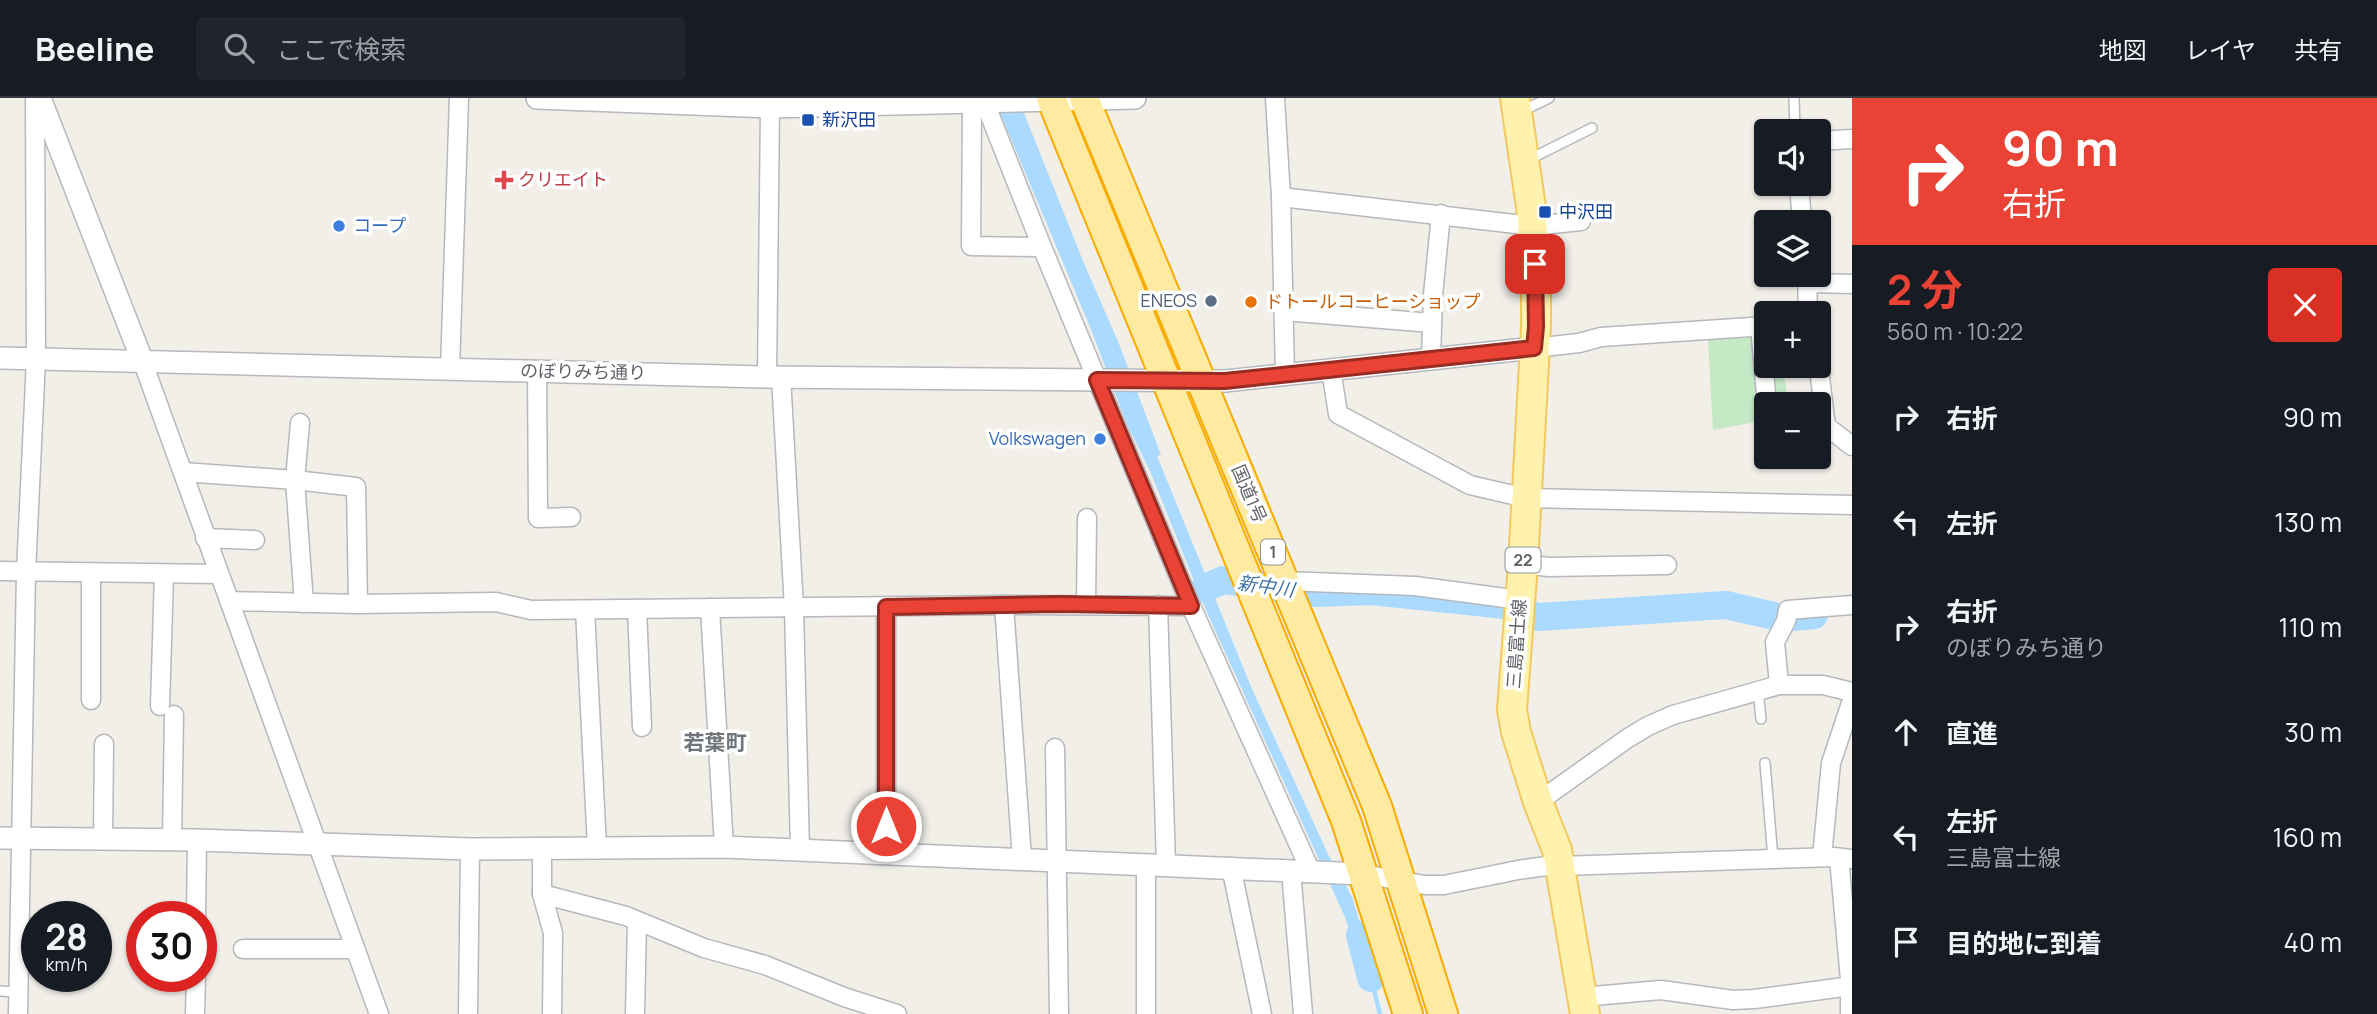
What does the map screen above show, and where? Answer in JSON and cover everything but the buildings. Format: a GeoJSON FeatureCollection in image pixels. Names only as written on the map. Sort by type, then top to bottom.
{"type":"FeatureCollection","features":[{"type":"Feature","properties":{"kind":"highway","name":"国道1号"},"geometry":{"type":"LineString","coordinates":[[1084,98],[1377,806],[1443,1014]]}},
{"type":"Feature","properties":{"kind":"highway","name":"国道1号"},"geometry":{"type":"LineString","coordinates":[[1046,99],[1346,821],[1360,874],[1408,1014]]}},
{"type":"Feature","properties":{"kind":"main road","name":"三島富士線"},"geometry":{"type":"LineString","coordinates":[[1516,106],[1533,226],[1536,282],[1523,564],[1512,710],[1516,732],[1538,802],[1561,865],[1583,1005]]}},
{"type":"Feature","properties":{"kind":"street"},"geometry":{"type":"LineString","coordinates":[[19,1014],[10,839],[36,359],[38,98]]}},
{"type":"Feature","properties":{"kind":"street"},"geometry":{"type":"LineString","coordinates":[[38,98],[142,360],[379,1014]]}},
{"type":"Feature","properties":{"kind":"street"},"geometry":{"type":"LineString","coordinates":[[450,369],[459,98]]}},
{"type":"Feature","properties":{"kind":"street"},"geometry":{"type":"LineString","coordinates":[[537,98],[718,102],[770,107],[867,101],[1135,98]]}},
{"type":"Feature","properties":{"kind":"street"},"geometry":{"type":"LineString","coordinates":[[1275,98],[1281,197],[1285,375]]}},
{"type":"Feature","properties":{"kind":"street"},"geometry":{"type":"LineString","coordinates":[[980,100],[971,246],[1042,247]]}},
{"type":"Feature","properties":{"kind":"street"},"geometry":{"type":"LineString","coordinates":[[980,100],[1191,606],[1307,872],[1303,1014]]}},
{"type":"Feature","properties":{"kind":"street"},"geometry":{"type":"LineString","coordinates":[[770,107],[774,376],[794,608],[800,851]]}},
{"type":"Feature","properties":{"kind":"street"},"geometry":{"type":"LineString","coordinates":[[1831,140],[1852,139]]}},
{"type":"Feature","properties":{"kind":"street"},"geometry":{"type":"LineString","coordinates":[[1281,197],[1533,226],[1581,221]]}},
{"type":"Feature","properties":{"kind":"street"},"geometry":{"type":"LineString","coordinates":[[1431,359],[1441,214]]}},
{"type":"Feature","properties":{"kind":"street"},"geometry":{"type":"LineString","coordinates":[[1831,282],[1852,284]]}},
{"type":"Feature","properties":{"kind":"street"},"geometry":{"type":"LineString","coordinates":[[1284,311],[1432,323]]}},
{"type":"Feature","properties":{"kind":"street"},"geometry":{"type":"LineString","coordinates":[[1534,348],[1579,343],[1601,337],[1754,327]]}},
{"type":"Feature","properties":{"kind":"street","name":"のぼりみち通り"},"geometry":{"type":"LineString","coordinates":[[0,358],[774,376],[1202,381],[1285,375],[1534,348]]}},
{"type":"Feature","properties":{"kind":"street"},"geometry":{"type":"LineString","coordinates":[[1331,369],[1338,414],[1470,485],[1526,498],[1852,505]]}},
{"type":"Feature","properties":{"kind":"street"},"geometry":{"type":"LineString","coordinates":[[537,371],[538,518],[571,517]]}},
{"type":"Feature","properties":{"kind":"street"},"geometry":{"type":"LineString","coordinates":[[1820,378],[1826,426],[1852,446]]}},
{"type":"Feature","properties":{"kind":"street"},"geometry":{"type":"LineString","coordinates":[[300,423],[295,480],[304,603]]}},
{"type":"Feature","properties":{"kind":"street"},"geometry":{"type":"LineString","coordinates":[[183,472],[356,487],[358,604]]}},
{"type":"Feature","properties":{"kind":"street"},"geometry":{"type":"LineString","coordinates":[[1086,604],[1087,518]]}},
{"type":"Feature","properties":{"kind":"street"},"geometry":{"type":"LineString","coordinates":[[205,538],[255,540]]}},
{"type":"Feature","properties":{"kind":"street"},"geometry":{"type":"LineString","coordinates":[[1523,564],[1549,567],[1667,565]]}},
{"type":"Feature","properties":{"kind":"street"},"geometry":{"type":"LineString","coordinates":[[0,571],[218,574]]}},
{"type":"Feature","properties":{"kind":"street"},"geometry":{"type":"LineString","coordinates":[[91,700],[92,573]]}},
{"type":"Feature","properties":{"kind":"street"},"geometry":{"type":"LineString","coordinates":[[164,575],[172,839]]}},
{"type":"Feature","properties":{"kind":"street"},"geometry":{"type":"LineString","coordinates":[[1285,581],[1415,586],[1520,600]]}},
{"type":"Feature","properties":{"kind":"street"},"geometry":{"type":"LineString","coordinates":[[229,601],[358,604],[496,602],[531,610],[1086,604],[1191,606]]}},
{"type":"Feature","properties":{"kind":"street"},"geometry":{"type":"LineString","coordinates":[[1004,605],[1022,859]]}},
{"type":"Feature","properties":{"kind":"street"},"geometry":{"type":"LineString","coordinates":[[1146,1014],[1156,864],[1158,605]]}},
{"type":"Feature","properties":{"kind":"street"},"geometry":{"type":"LineString","coordinates":[[1779,685],[1775,642],[1786,621],[1788,610],[1852,605]]}},
{"type":"Feature","properties":{"kind":"street"},"geometry":{"type":"LineString","coordinates":[[886,607],[886,854]]}},
{"type":"Feature","properties":{"kind":"street"},"geometry":{"type":"LineString","coordinates":[[710,608],[724,847]]}},
{"type":"Feature","properties":{"kind":"street"},"geometry":{"type":"LineString","coordinates":[[637,609],[642,727]]}},
{"type":"Feature","properties":{"kind":"street"},"geometry":{"type":"LineString","coordinates":[[585,610],[597,847]]}},
{"type":"Feature","properties":{"kind":"street"},"geometry":{"type":"LineString","coordinates":[[1538,802],[1648,726],[1672,715],[1779,685],[1823,685],[1852,691]]}},
{"type":"Feature","properties":{"kind":"street"},"geometry":{"type":"LineString","coordinates":[[1850,1014],[1851,987],[1831,764],[1852,700]]}},
{"type":"Feature","properties":{"kind":"street"},"geometry":{"type":"LineString","coordinates":[[103,839],[104,744]]}},
{"type":"Feature","properties":{"kind":"street"},"geometry":{"type":"LineString","coordinates":[[1055,748],[1059,1014]]}},
{"type":"Feature","properties":{"kind":"street"},"geometry":{"type":"LineString","coordinates":[[10,839],[172,839],[470,849],[542,846],[724,847],[1360,874],[1424,885],[1444,885],[1518,870],[1561,865],[1838,858]]}},
{"type":"Feature","properties":{"kind":"street"},"geometry":{"type":"LineString","coordinates":[[196,901],[197,840]]}},
{"type":"Feature","properties":{"kind":"street"},"geometry":{"type":"LineString","coordinates":[[542,846],[542,894],[553,933],[552,1014]]}},
{"type":"Feature","properties":{"kind":"street"},"geometry":{"type":"LineString","coordinates":[[468,1014],[470,849]]}},
{"type":"Feature","properties":{"kind":"street"},"geometry":{"type":"LineString","coordinates":[[1231,867],[1262,1014]]}},
{"type":"Feature","properties":{"kind":"street"},"geometry":{"type":"LineString","coordinates":[[542,894],[636,921],[704,948],[765,965],[844,997],[897,1014]]}},
{"type":"Feature","properties":{"kind":"street"},"geometry":{"type":"LineString","coordinates":[[635,1014],[636,921]]}},
{"type":"Feature","properties":{"kind":"street"},"geometry":{"type":"LineString","coordinates":[[243,949],[355,949]]}},
{"type":"Feature","properties":{"kind":"street"},"geometry":{"type":"LineString","coordinates":[[1583,1005],[1661,990],[1733,1000],[1851,987]]}},
{"type":"Feature","properties":{"kind":"street"},"geometry":{"type":"LineString","coordinates":[[195,1014],[196,992]]}},
{"type":"Feature","properties":{"kind":"lane"},"geometry":{"type":"LineString","coordinates":[[1516,106],[1549,98]]}},
{"type":"Feature","properties":{"kind":"lane"},"geometry":{"type":"LineString","coordinates":[[1794,98],[1795,119]]}},
{"type":"Feature","properties":{"kind":"lane"},"geometry":{"type":"LineString","coordinates":[[1525,162],[1592,128]]}},
{"type":"Feature","properties":{"kind":"lane"},"geometry":{"type":"LineString","coordinates":[[1758,690],[1761,719]]}},
{"type":"Feature","properties":{"kind":"lane"},"geometry":{"type":"LineString","coordinates":[[1765,763],[1773,859]]}},
{"type":"Feature","properties":{"kind":"lane"},"geometry":{"type":"LineString","coordinates":[[0,991],[19,992]]}},
{"type":"Feature","properties":{"kind":"green space"},"geometry":{"type":"Polygon","coordinates":[[[1754,338],[1754,378],[1785,378],[1786,392],[1754,392],[1754,422],[1713,430],[1708,340],[1754,338]]]}},
{"type":"Feature","properties":{"kind":"water"},"geometry":{"type":"Polygon","coordinates":[[[994,98],[1018,98],[1119,344],[1161,455],[1157,456],[1252,689],[1328,854],[1352,897],[1373,966],[1365,975],[1344,915],[1205,608],[1150,471],[1127,424],[1090,327],[994,98]]]}},
{"type":"Feature","properties":{"kind":"waterway","name":"新中川"},"geometry":{"type":"LineString","coordinates":[[1205,588],[1223,580],[1316,593],[1371,591],[1506,605],[1538,617],[1726,605],[1783,618],[1814,615]]}},
{"type":"Feature","properties":{"kind":"waterway"},"geometry":{"type":"LineString","coordinates":[[1360,935],[1371,978]]}},
{"type":"Feature","properties":{"kind":"waterway"},"geometry":{"type":"LineString","coordinates":[[1371,978],[1380,1014]]}},
{"type":"Feature","properties":{"kind":"place","name":"新沢田"},"geometry":{"type":"Point","coordinates":[808,120]}},
{"type":"Feature","properties":{"kind":"place","name":"クリエイト"},"geometry":{"type":"Point","coordinates":[504,180]}},
{"type":"Feature","properties":{"kind":"place","name":"中沢田"},"geometry":{"type":"Point","coordinates":[1545,212]}},
{"type":"Feature","properties":{"kind":"place","name":"コープ"},"geometry":{"type":"Point","coordinates":[339,226]}},
{"type":"Feature","properties":{"kind":"place","name":"ENEOS"},"geometry":{"type":"Point","coordinates":[1211,301]}},
{"type":"Feature","properties":{"kind":"place","name":"ドトールコーヒーショップ"},"geometry":{"type":"Point","coordinates":[1251,302]}},
{"type":"Feature","properties":{"kind":"place","name":"Volkswagen"},"geometry":{"type":"Point","coordinates":[1100,439]}},
{"type":"Feature","properties":{"kind":"district","name":"若葉町"},"geometry":{"type":"Point","coordinates":[715,743]}},
{"type":"Feature","properties":{"kind":"route"},"geometry":{"type":"LineString","coordinates":[[886,826],[886,607],[1059,604],[1191,606],[1097,380],[1225,381],[1534,348],[1535,264]]}}]}
